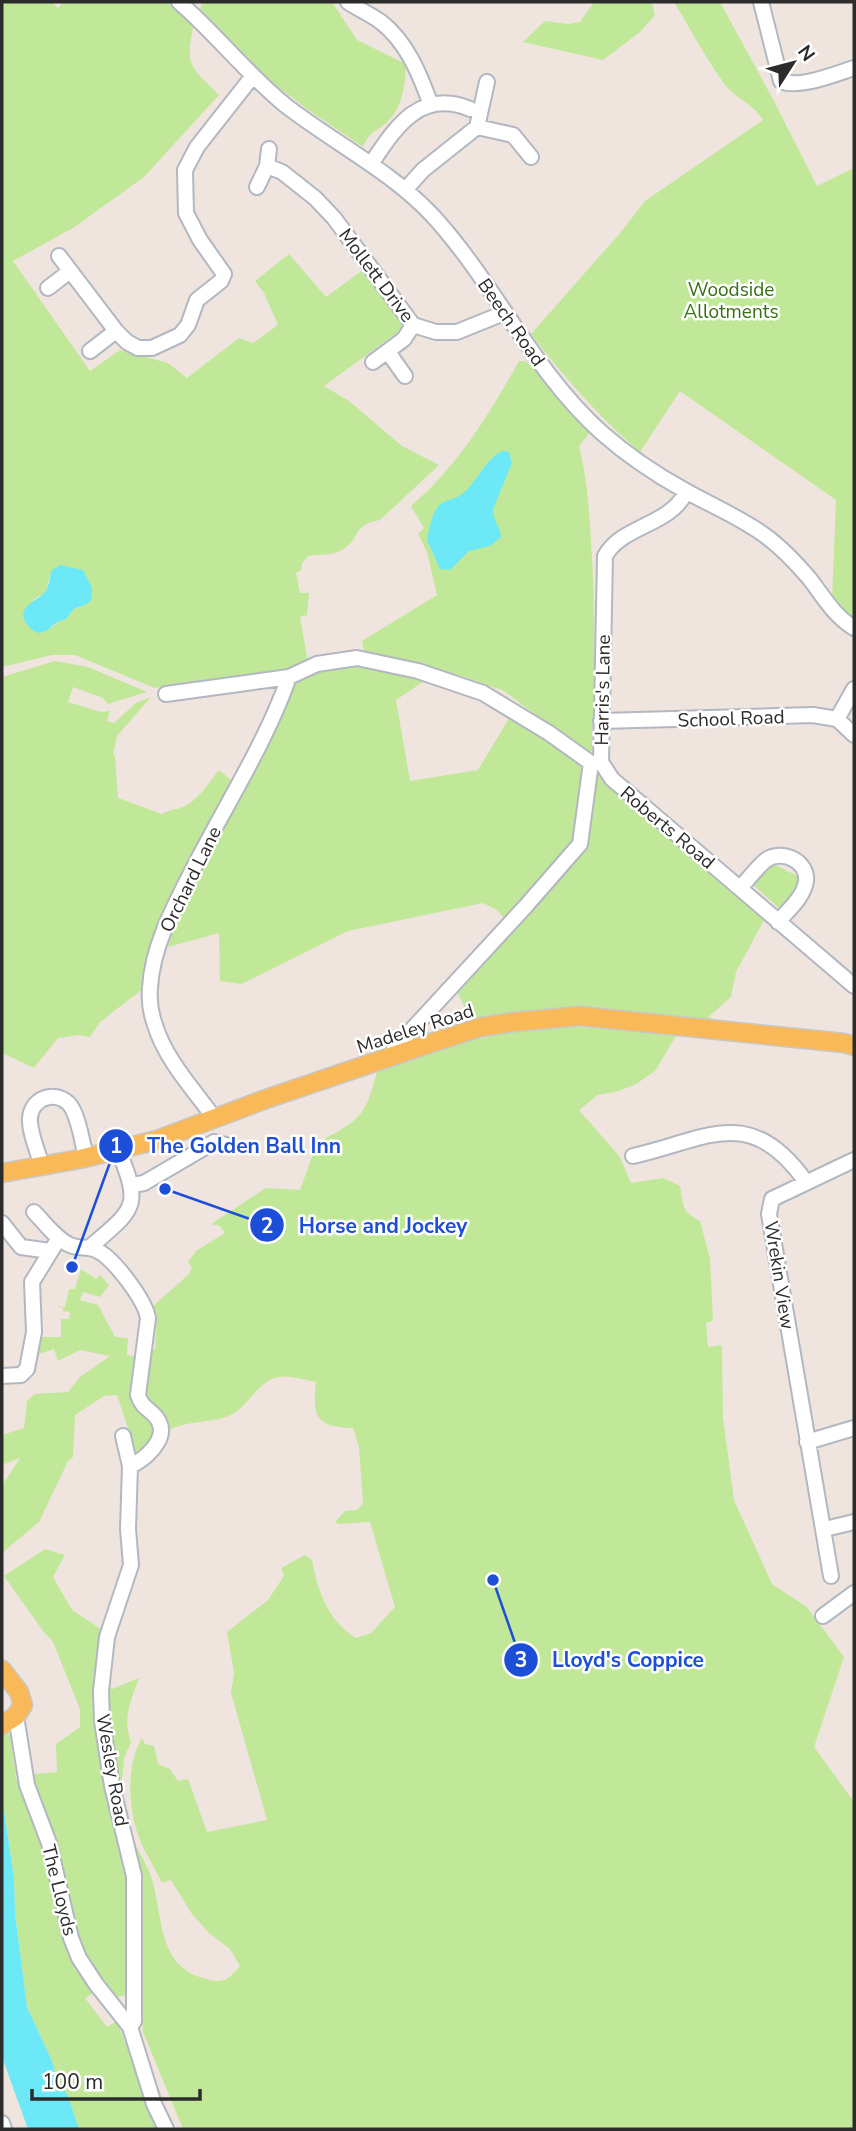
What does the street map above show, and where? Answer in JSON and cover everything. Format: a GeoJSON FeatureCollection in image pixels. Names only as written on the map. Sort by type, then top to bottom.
{"type":"FeatureCollection","features":[{"type":"Feature","properties":{"kind":"main road","name":"Madeley Road"},"geometry":{"type":"LineString","coordinates":[[3,1172],[86,1157],[157,1140],[266,1099],[481,1027],[526,1020],[580,1016],[831,1041],[854,1046]]}},
{"type":"Feature","properties":{"kind":"main road"},"geometry":{"type":"LineString","coordinates":[[2,1670],[23,1699],[23,1705],[9,1720]]}},
{"type":"Feature","properties":{"kind":"street","name":"Beech Road"},"geometry":{"type":"LineString","coordinates":[[179,2],[252,77],[306,120],[405,190],[449,235],[541,364],[601,432],[654,473],[750,525],[771,540],[794,560],[841,620],[854,628]]}},
{"type":"Feature","properties":{"kind":"street"},"geometry":{"type":"LineString","coordinates":[[348,2],[383,23],[402,45],[418,71],[431,105]]}},
{"type":"Feature","properties":{"kind":"street"},"geometry":{"type":"LineString","coordinates":[[761,2],[781,81],[788,84],[801,83],[854,68]]}},
{"type":"Feature","properties":{"kind":"street"},"geometry":{"type":"LineString","coordinates":[[59,256],[127,342],[138,348],[152,348],[180,335],[188,325],[197,300],[221,281],[224,274],[200,240],[186,213],[185,170],[197,147],[252,77]]}},
{"type":"Feature","properties":{"kind":"street"},"geometry":{"type":"LineString","coordinates":[[405,190],[423,170],[477,127],[487,82]]}},
{"type":"Feature","properties":{"kind":"street"},"geometry":{"type":"LineString","coordinates":[[370,164],[397,125],[409,116],[431,105],[454,102],[470,109]]}},
{"type":"Feature","properties":{"kind":"street"},"geometry":{"type":"LineString","coordinates":[[477,127],[513,135],[531,158]]}},
{"type":"Feature","properties":{"kind":"street"},"geometry":{"type":"LineString","coordinates":[[257,187],[267,166],[269,149]]}},
{"type":"Feature","properties":{"kind":"street","name":"Mollett Drive"},"geometry":{"type":"LineString","coordinates":[[267,166],[282,172],[315,198],[334,218],[413,325],[436,332],[457,332],[504,313]]}},
{"type":"Feature","properties":{"kind":"street"},"geometry":{"type":"LineString","coordinates":[[48,289],[70,271]]}},
{"type":"Feature","properties":{"kind":"street"},"geometry":{"type":"LineString","coordinates":[[373,362],[404,339],[413,325]]}},
{"type":"Feature","properties":{"kind":"street"},"geometry":{"type":"LineString","coordinates":[[90,351],[116,331]]}},
{"type":"Feature","properties":{"kind":"street"},"geometry":{"type":"LineString","coordinates":[[388,352],[405,376]]}},
{"type":"Feature","properties":{"kind":"street","name":"Harris's Lane"},"geometry":{"type":"LineString","coordinates":[[391,1058],[394,1048],[580,844],[596,763],[601,721],[605,556],[611,545],[659,520],[674,508],[686,492]]}},
{"type":"Feature","properties":{"kind":"street"},"geometry":{"type":"LineString","coordinates":[[166,694],[289,677],[317,664],[357,658],[418,671],[483,693],[596,763]]}},
{"type":"Feature","properties":{"kind":"street","name":"Orchard Lane"},"geometry":{"type":"LineString","coordinates":[[215,1119],[172,1059],[158,1034],[149,990],[153,966],[170,914],[249,764],[289,677]]}},
{"type":"Feature","properties":{"kind":"street"},"geometry":{"type":"LineString","coordinates":[[854,689],[837,719],[854,735]]}},
{"type":"Feature","properties":{"kind":"street","name":"School Road"},"geometry":{"type":"LineString","coordinates":[[601,721],[813,715],[837,719]]}},
{"type":"Feature","properties":{"kind":"street","name":"Roberts Road"},"geometry":{"type":"LineString","coordinates":[[596,763],[854,986]]}},
{"type":"Feature","properties":{"kind":"street"},"geometry":{"type":"LineString","coordinates":[[740,888],[768,859],[786,856],[797,860],[804,868],[806,881],[799,897],[778,922]]}},
{"type":"Feature","properties":{"kind":"street"},"geometry":{"type":"LineString","coordinates":[[42,1166],[30,1119],[33,1110],[46,1097],[55,1096],[65,1100],[73,1110],[86,1157]]}},
{"type":"Feature","properties":{"kind":"street"},"geometry":{"type":"LineString","coordinates":[[633,1156],[680,1142],[736,1131],[761,1140],[792,1162],[806,1182]]}},
{"type":"Feature","properties":{"kind":"street"},"geometry":{"type":"LineString","coordinates":[[132,1185],[144,1183],[214,1142],[226,1145]]}},
{"type":"Feature","properties":{"kind":"street"},"geometry":{"type":"LineString","coordinates":[[89,1248],[122,1218],[133,1200],[132,1185],[118,1149]]}},
{"type":"Feature","properties":{"kind":"street","name":"Wrekin View"},"geometry":{"type":"LineString","coordinates":[[831,1576],[769,1214],[772,1199],[854,1160]]}},
{"type":"Feature","properties":{"kind":"street"},"geometry":{"type":"LineString","coordinates":[[34,1212],[59,1238],[70,1245],[100,1252],[132,1287],[146,1308],[148,1318],[138,1395],[143,1406],[160,1422],[161,1432],[155,1446],[145,1457],[130,1466]]}},
{"type":"Feature","properties":{"kind":"street"},"geometry":{"type":"LineString","coordinates":[[2,1223],[21,1247],[50,1251]]}},
{"type":"Feature","properties":{"kind":"street"},"geometry":{"type":"LineString","coordinates":[[2,1376],[20,1375],[27,1369],[34,1332],[32,1282],[59,1238]]}},
{"type":"Feature","properties":{"kind":"street"},"geometry":{"type":"LineString","coordinates":[[807,1442],[854,1429]]}},
{"type":"Feature","properties":{"kind":"street","name":"Wesley Road"},"geometry":{"type":"LineString","coordinates":[[123,1436],[130,1466],[128,1529],[132,1555],[107,1637],[102,1721],[110,1775],[134,1876],[135,1992],[134,2021],[130,2027]]}},
{"type":"Feature","properties":{"kind":"street"},"geometry":{"type":"LineString","coordinates":[[825,1529],[854,1522]]}},
{"type":"Feature","properties":{"kind":"street"},"geometry":{"type":"LineString","coordinates":[[823,1616],[854,1593]]}},
{"type":"Feature","properties":{"kind":"street","name":"The Lloyds"},"geometry":{"type":"LineString","coordinates":[[9,1720],[27,1785],[49,1843],[71,1938],[79,1958],[96,1984],[130,2027],[154,2104],[166,2129]]}},
{"type":"Feature","properties":{"kind":"street"},"geometry":{"type":"LineString","coordinates":[[113,2004],[135,1992]]}},
{"type":"Feature","properties":{"kind":"street"},"geometry":{"type":"LineString","coordinates":[[2,2123],[4,2129]]}},
{"type":"Feature","properties":{"kind":"green space"},"geometry":{"type":"Polygon","coordinates":[[[2,2],[52,2],[58,8],[63,2],[168,2],[194,23],[190,48],[192,64],[219,95],[144,177],[73,228],[13,261],[90,371],[120,350],[168,363],[187,378],[239,338],[253,343],[278,325],[264,293],[255,281],[289,254],[326,297],[363,270],[403,321],[402,329],[324,386],[349,401],[402,446],[439,465],[380,520],[360,529],[348,546],[334,553],[308,556],[302,563],[301,570],[296,573],[300,593],[309,593],[307,615],[300,617],[308,663],[269,673],[155,688],[75,655],[52,655],[2,667],[2,2]],[[51,571],[46,592],[33,600],[52,628],[57,622],[66,619],[74,609],[81,607],[51,571]]]}},
{"type":"Feature","properties":{"kind":"green space"},"geometry":{"type":"Polygon","coordinates":[[[202,2],[332,2],[357,40],[406,64],[400,103],[392,117],[371,134],[363,147],[269,80],[200,9],[202,2]]]}},
{"type":"Feature","properties":{"kind":"green space"},"geometry":{"type":"Polygon","coordinates":[[[594,2],[652,2],[655,15],[640,32],[603,60],[523,42],[545,21],[568,24],[580,22],[594,2]]]}},
{"type":"Feature","properties":{"kind":"green space","name":"Woodside Allotments"},"geometry":{"type":"Polygon","coordinates":[[[674,2],[720,2],[817,186],[854,168],[854,622],[832,601],[836,500],[680,391],[640,452],[582,396],[531,334],[645,201],[763,120],[723,82],[674,2]]]}},
{"type":"Feature","properties":{"kind":"green space"},"geometry":{"type":"Polygon","coordinates":[[[519,361],[526,361],[591,431],[579,446],[588,505],[594,594],[592,751],[588,754],[504,691],[462,676],[365,655],[362,641],[437,595],[427,552],[418,534],[424,528],[411,506],[458,457],[519,361]]]}},
{"type":"Feature","properties":{"kind":"green space"},"geometry":{"type":"Polygon","coordinates":[[[55,661],[88,667],[147,692],[108,704],[103,698],[73,687],[68,702],[101,712],[110,711],[107,721],[114,723],[136,703],[151,697],[117,736],[113,754],[118,798],[162,814],[194,800],[219,770],[232,781],[267,718],[290,686],[311,670],[356,663],[429,678],[396,700],[410,781],[478,770],[511,715],[582,765],[585,771],[570,849],[505,919],[497,910],[483,903],[348,931],[242,984],[220,981],[219,933],[168,947],[192,857],[144,988],[100,1022],[90,1037],[78,1035],[58,1038],[34,1068],[2,1053],[2,677],[55,661]]]}},
{"type":"Feature","properties":{"kind":"green space"},"geometry":{"type":"Polygon","coordinates":[[[597,770],[599,777],[764,920],[736,972],[731,997],[708,1017],[728,1023],[694,1021],[473,1025],[456,989],[587,839],[597,770]]]}},
{"type":"Feature","properties":{"kind":"green space"},"geometry":{"type":"Polygon","coordinates":[[[773,864],[802,878],[801,884],[781,910],[751,883],[767,866],[773,864]]]}},
{"type":"Feature","properties":{"kind":"green space"},"geometry":{"type":"Polygon","coordinates":[[[574,1027],[676,1036],[655,1071],[636,1084],[598,1095],[579,1110],[620,1157],[631,1183],[663,1178],[680,1186],[684,1207],[700,1221],[710,1259],[713,1321],[706,1323],[708,1347],[722,1345],[723,1418],[734,1500],[772,1584],[807,1607],[844,1657],[814,1747],[854,1802],[854,2129],[183,2129],[143,2032],[137,1953],[116,1792],[121,1793],[131,1834],[148,1869],[168,1947],[187,1971],[215,1981],[228,1978],[240,1966],[230,1949],[209,1933],[192,1914],[171,1880],[162,1883],[138,1836],[130,1794],[131,1771],[137,1748],[142,1738],[145,1744],[154,1746],[158,1764],[170,1769],[178,1781],[188,1779],[207,1832],[267,1820],[231,1693],[234,1673],[227,1632],[268,1600],[284,1576],[281,1568],[305,1555],[312,1560],[317,1583],[331,1614],[356,1638],[371,1633],[395,1607],[370,1522],[335,1522],[345,1511],[357,1510],[363,1503],[359,1447],[353,1428],[331,1425],[319,1418],[315,1404],[316,1382],[277,1377],[261,1386],[231,1415],[182,1425],[167,1431],[145,1401],[148,1350],[155,1349],[157,1314],[151,1308],[189,1274],[192,1267],[188,1262],[196,1251],[225,1233],[220,1226],[211,1224],[266,1188],[300,1190],[317,1143],[351,1123],[364,1109],[377,1071],[468,1041],[519,1030],[574,1027]]]}},
{"type":"Feature","properties":{"kind":"green space"},"geometry":{"type":"Polygon","coordinates":[[[81,1269],[96,1279],[100,1275],[109,1285],[100,1297],[83,1292],[80,1300],[98,1305],[115,1337],[128,1338],[127,1355],[141,1358],[131,1403],[157,1431],[152,1443],[134,1457],[132,1440],[117,1395],[104,1396],[75,1415],[73,1457],[68,1461],[39,1522],[2,1553],[2,1486],[20,1458],[2,1465],[2,1435],[24,1428],[27,1401],[35,1394],[68,1392],[80,1377],[110,1356],[80,1350],[58,1361],[54,1349],[36,1355],[38,1337],[61,1337],[61,1319],[69,1319],[70,1312],[56,1306],[65,1307],[69,1289],[75,1289],[81,1269]]]}},
{"type":"Feature","properties":{"kind":"green space"},"geometry":{"type":"Polygon","coordinates":[[[45,1549],[65,1555],[53,1577],[72,1610],[104,1631],[94,1723],[126,1880],[131,1988],[125,1995],[114,1998],[104,1987],[85,1998],[107,2027],[117,2021],[158,2129],[79,2129],[68,2096],[56,2078],[52,2061],[27,2007],[15,1913],[14,1878],[2,1797],[2,1735],[10,1734],[16,1778],[22,1793],[35,1789],[34,1774],[57,1772],[56,1744],[80,1727],[80,1709],[53,1642],[4,1576],[45,1549]]]}},
{"type":"Feature","properties":{"kind":"green space"},"geometry":{"type":"Polygon","coordinates":[[[139,1678],[129,1709],[127,1725],[131,1742],[124,1758],[122,1782],[115,1783],[106,1723],[108,1687],[112,1689],[139,1678]]]}},
{"type":"Feature","properties":{"kind":"water"},"geometry":{"type":"Polygon","coordinates":[[[503,451],[509,452],[512,463],[493,509],[501,537],[490,546],[469,551],[450,570],[440,569],[427,540],[435,511],[442,503],[461,495],[492,459],[503,451]]]}},
{"type":"Feature","properties":{"kind":"water"},"geometry":{"type":"Polygon","coordinates":[[[60,565],[83,570],[92,588],[91,600],[74,609],[66,619],[39,633],[26,623],[23,613],[28,605],[46,591],[51,571],[60,565]]]}},
{"type":"Feature","properties":{"kind":"water"},"geometry":{"type":"Polygon","coordinates":[[[2,1797],[14,1878],[15,1913],[27,2007],[52,2061],[56,2078],[68,2096],[79,2129],[28,2129],[2,2057],[2,1797]]]}},
{"type":"Feature","properties":{"kind":"place","name":"Horse and Jockey"},"geometry":{"type":"Point","coordinates":[165,1189]}},
{"type":"Feature","properties":{"kind":"place","name":"The Golden Ball Inn"},"geometry":{"type":"Point","coordinates":[72,1267]}},
{"type":"Feature","properties":{"kind":"place","name":"Lloyd's Coppice"},"geometry":{"type":"Point","coordinates":[493,1580]}}]}
